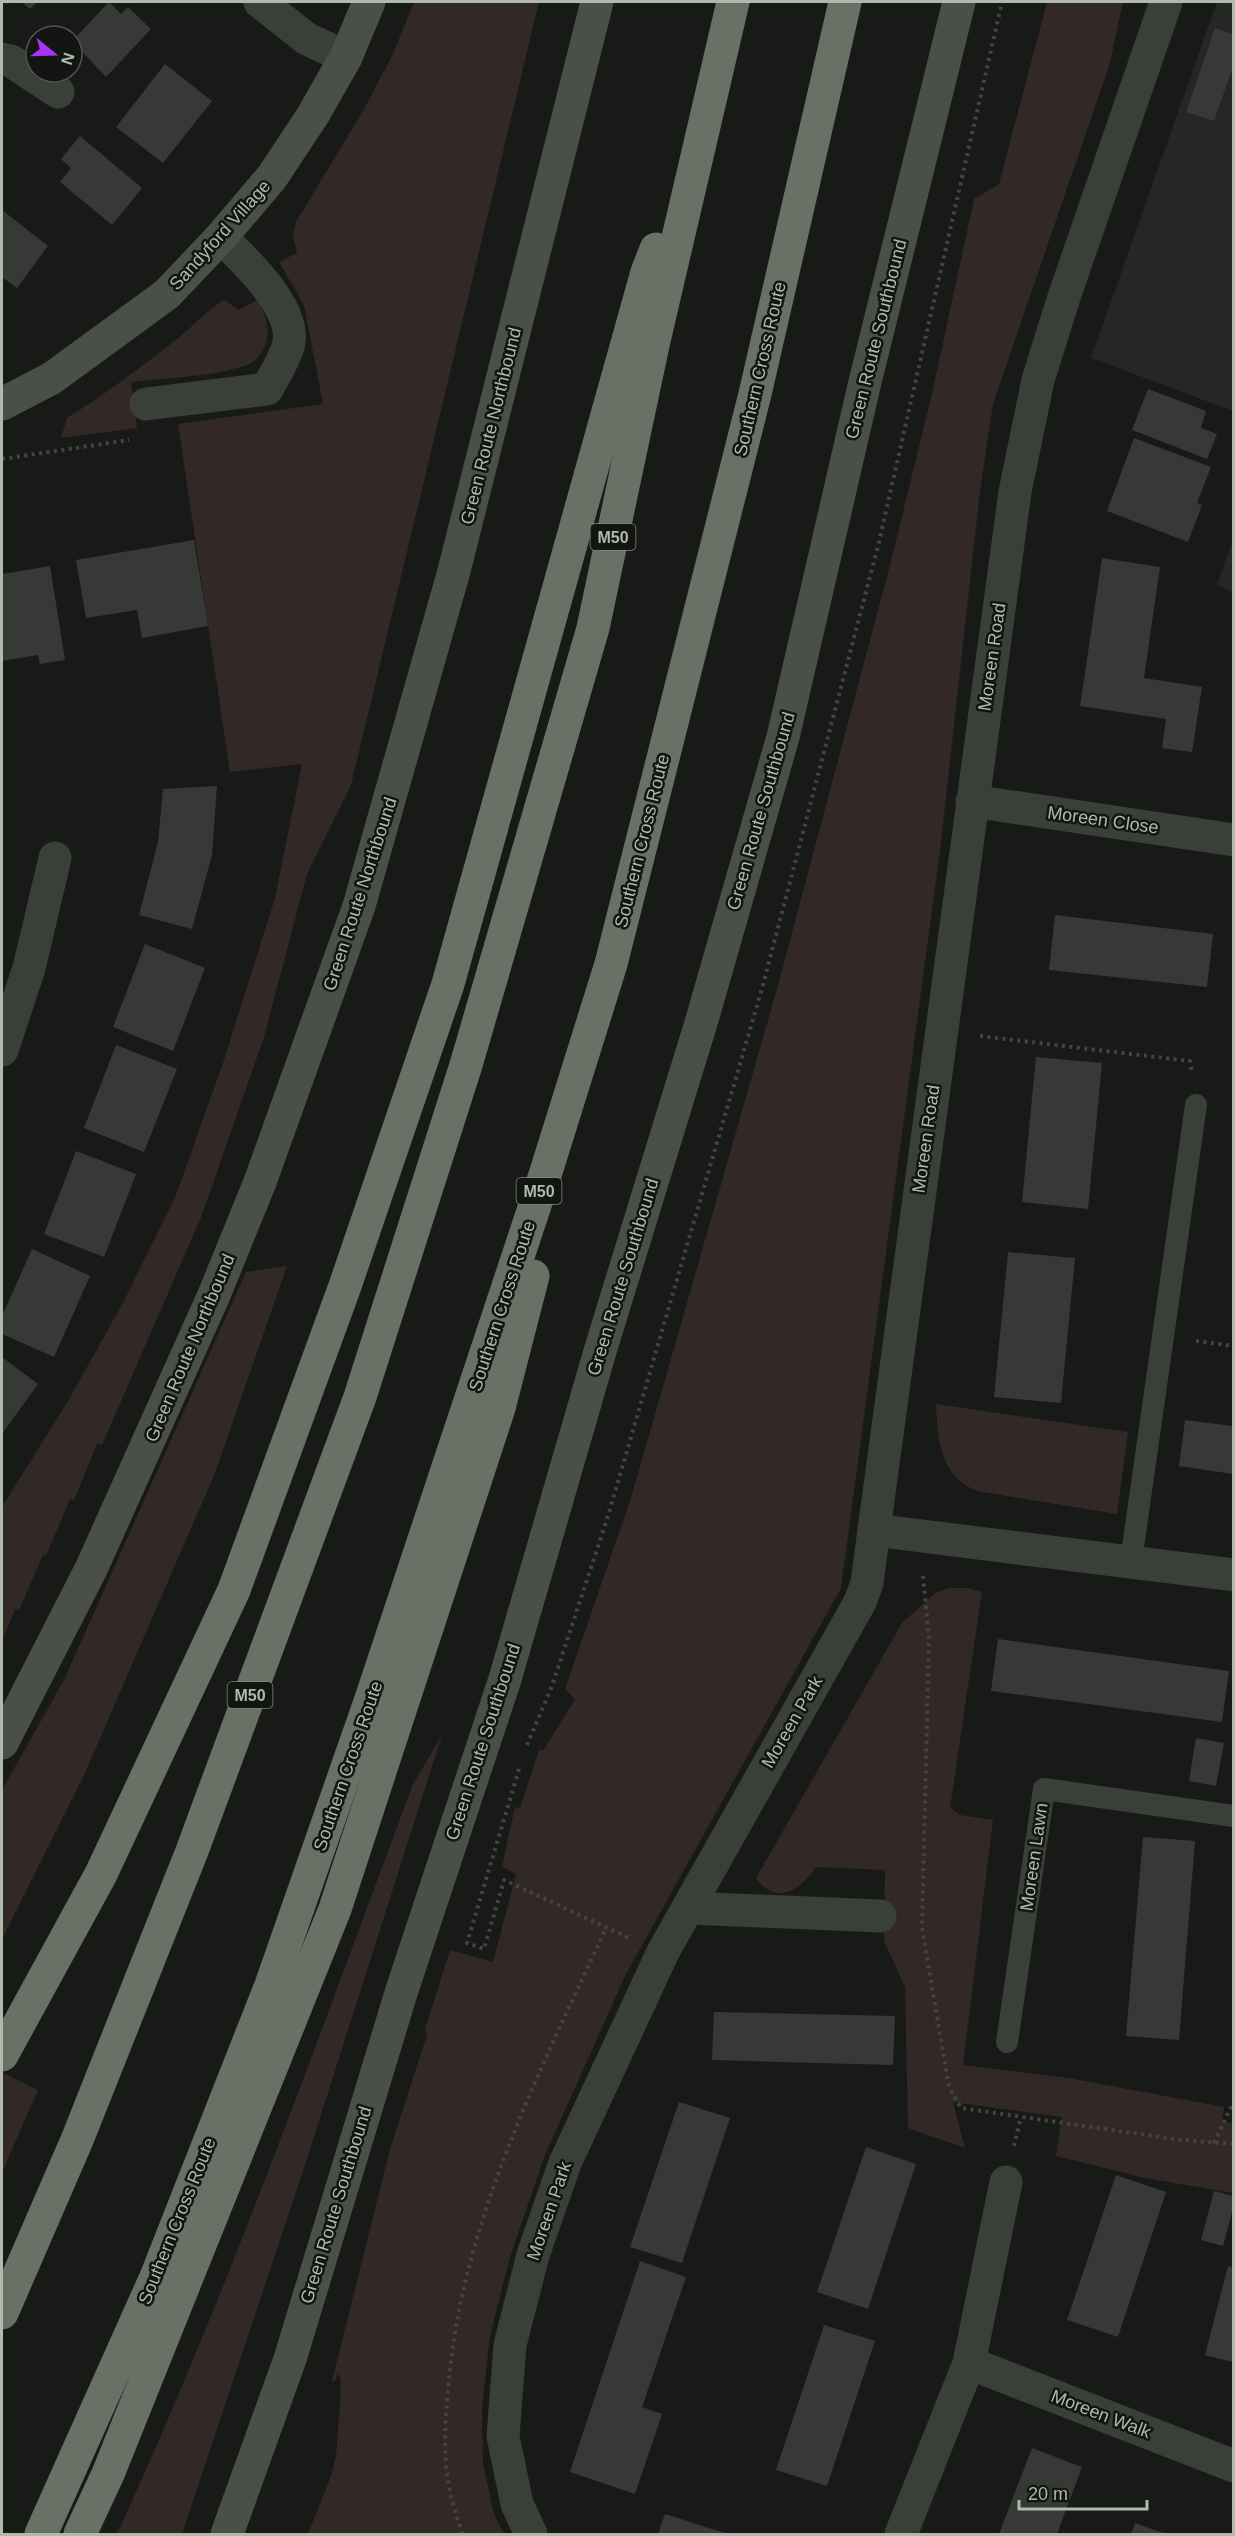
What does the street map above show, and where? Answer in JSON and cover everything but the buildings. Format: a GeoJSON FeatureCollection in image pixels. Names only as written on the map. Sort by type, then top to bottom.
{"type":"FeatureCollection","features":[{"type":"Feature","properties":{"kind":"highway","name":"M50"},"geometry":{"type":"LineString","coordinates":[[2,2313],[77,2140],[188,1862],[364,1386],[466,1065],[593,628],[700,138],[733,2]]}},
{"type":"Feature","properties":{"kind":"highway","name":"Southern Cross Route"},"geometry":{"type":"LineString","coordinates":[[41,2535],[156,2277],[271,1985],[462,1430],[611,964],[755,394],[845,2]]}},
{"type":"Feature","properties":{"kind":"highway"},"geometry":{"type":"LineString","coordinates":[[2,2055],[101,1874],[234,1590],[345,1286],[448,984],[647,272],[700,138]]}},
{"type":"Feature","properties":{"kind":"highway"},"geometry":{"type":"LineString","coordinates":[[80,2535],[108,2474],[335,1910],[499,1408],[611,964]]}},
{"type":"Feature","properties":{"kind":"main road","name":"Sandyford Village"},"geometry":{"type":"LineString","coordinates":[[2,404],[52,378],[167,294],[220,237],[272,177],[313,115],[346,57],[369,2]]}},
{"type":"Feature","properties":{"kind":"main road","name":"Green Route Northbound"},"geometry":{"type":"LineString","coordinates":[[2,1743],[91,1569],[214,1294],[260,1182],[359,906],[454,571],[597,2]]}},
{"type":"Feature","properties":{"kind":"main road","name":"Green Route Southbound"},"geometry":{"type":"LineString","coordinates":[[227,2535],[290,2358],[401,1993],[505,1679],[783,736],[861,397],[958,2]]}},
{"type":"Feature","properties":{"kind":"main road"},"geometry":{"type":"LineString","coordinates":[[250,2535],[290,2358]]}},
{"type":"Feature","properties":{"kind":"street"},"geometry":{"type":"LineString","coordinates":[[260,2],[307,39],[346,57]]}},
{"type":"Feature","properties":{"kind":"street","name":"Moreen Road"},"geometry":{"type":"LineString","coordinates":[[874,1530],[940,1031],[1015,492],[1027,428],[1051,338],[1166,2]]}},
{"type":"Feature","properties":{"kind":"street"},"geometry":{"type":"LineString","coordinates":[[2,59],[11,62],[58,92]]}},
{"type":"Feature","properties":{"kind":"street"},"geometry":{"type":"LineString","coordinates":[[146,404],[267,389],[288,346],[287,322],[260,276],[220,237]]}},
{"type":"Feature","properties":{"kind":"street","name":"Moreen Close"},"geometry":{"type":"LineString","coordinates":[[972,801],[1233,840]]}},
{"type":"Feature","properties":{"kind":"street"},"geometry":{"type":"LineString","coordinates":[[2,1050],[28,968],[55,858]]}},
{"type":"Feature","properties":{"kind":"street"},"geometry":{"type":"LineString","coordinates":[[874,1530],[1233,1575]]}},
{"type":"Feature","properties":{"kind":"street","name":"Moreen Park"},"geometry":{"type":"LineString","coordinates":[[531,2535],[517,2504],[503,2436],[510,2345],[533,2255],[564,2163],[663,1952],[860,1602],[867,1583],[874,1530]]}},
{"type":"Feature","properties":{"kind":"street"},"geometry":{"type":"LineString","coordinates":[[688,1908],[880,1916]]}},
{"type":"Feature","properties":{"kind":"street"},"geometry":{"type":"LineString","coordinates":[[901,2535],[969,2363],[1006,2182]]}},
{"type":"Feature","properties":{"kind":"street","name":"Moreen Walk"},"geometry":{"type":"LineString","coordinates":[[969,2363],[1233,2466]]}},
{"type":"Feature","properties":{"kind":"lane"},"geometry":{"type":"LineString","coordinates":[[1131,1562],[1196,1106]]}},
{"type":"Feature","properties":{"kind":"lane","name":"Moreen Lawn"},"geometry":{"type":"LineString","coordinates":[[1007,2042],[1044,1789],[1233,1816]]}},
{"type":"Feature","properties":{"kind":"path"},"geometry":{"type":"LineString","coordinates":[[2,459],[151,436],[146,404]]}},
{"type":"Feature","properties":{"kind":"path"},"geometry":{"type":"LineString","coordinates":[[940,1031],[1190,1061],[1196,1106]]}},
{"type":"Feature","properties":{"kind":"path"},"geometry":{"type":"LineString","coordinates":[[922,1574],[929,1638],[922,1928],[949,2086],[961,2108],[1233,2144]]}},
{"type":"Feature","properties":{"kind":"path"},"geometry":{"type":"LineString","coordinates":[[523,1756],[527,1745]]}},
{"type":"Feature","properties":{"kind":"path"},"geometry":{"type":"LineString","coordinates":[[520,1767],[467,1943],[484,1949],[504,1880],[663,1952]]}},
{"type":"Feature","properties":{"kind":"path"},"geometry":{"type":"LineString","coordinates":[[462,2535],[448,2487],[444,2433],[450,2361],[459,2300],[480,2225],[516,2131],[606,1928]]}},
{"type":"Feature","properties":{"kind":"path"},"geometry":{"type":"LineString","coordinates":[[1214,2143],[1233,2101]]}},
{"type":"Feature","properties":{"kind":"shaded area"},"geometry":{"type":"Polygon","coordinates":[[[414,2],[539,2],[351,785],[307,874],[264,1037],[202,1215],[102,1445],[97,1444],[74,1500],[70,1499],[46,1556],[43,1555],[19,1610],[15,1609],[2,1642],[2,1507],[68,1401],[124,1301],[176,1195],[223,1063],[275,898],[302,764],[230,772],[178,424],[323,404],[304,305],[279,262],[297,253],[293,235],[296,222],[363,111],[392,56],[414,2]]]}},
{"type":"Feature","properties":{"kind":"shaded area"},"geometry":{"type":"Polygon","coordinates":[[[1047,2],[1123,2],[1110,63],[993,404],[980,491],[941,843],[841,1588],[625,1976],[545,2155],[510,2257],[490,2336],[482,2407],[483,2464],[494,2514],[504,2534],[308,2534],[331,2476],[336,2456],[341,2380],[338,2373],[335,2381],[332,2381],[390,2149],[427,2035],[425,2029],[450,1950],[493,1962],[516,1874],[502,1867],[515,1807],[520,1808],[539,1750],[543,1751],[575,1699],[565,1689],[631,1498],[777,989],[890,565],[932,394],[974,199],[999,184],[1047,2]]]}},
{"type":"Feature","properties":{"kind":"shaded area"},"geometry":{"type":"Polygon","coordinates":[[[1217,2],[1233,2],[1233,411],[1091,358],[1217,2]]]}},
{"type":"Feature","properties":{"kind":"shaded area"},"geometry":{"type":"Polygon","coordinates":[[[224,300],[239,310],[257,300],[261,307],[268,330],[265,346],[255,360],[246,365],[216,373],[131,382],[137,428],[61,438],[67,418],[137,370],[224,300]]]}},
{"type":"Feature","properties":{"kind":"shaded area"},"geometry":{"type":"Polygon","coordinates":[[[1233,540],[1233,593],[1217,584],[1233,540]]]}},
{"type":"Feature","properties":{"kind":"shaded area"},"geometry":{"type":"Polygon","coordinates":[[[287,1266],[215,1473],[85,1773],[2,1939],[2,1790],[64,1680],[246,1272],[287,1266]]]}},
{"type":"Feature","properties":{"kind":"shaded area"},"geometry":{"type":"Polygon","coordinates":[[[936,1404],[1128,1432],[1117,1514],[977,1491],[965,1485],[948,1467],[943,1455],[936,1404]]]}},
{"type":"Feature","properties":{"kind":"shaded area"},"geometry":{"type":"Polygon","coordinates":[[[948,1588],[967,1588],[982,1592],[950,1808],[960,1815],[993,1820],[963,2065],[1069,2078],[1224,2107],[1222,2122],[1233,2123],[1233,2193],[1145,2178],[1056,2156],[1062,2117],[953,2102],[965,2148],[908,2128],[905,1987],[884,1941],[885,1870],[816,1867],[796,1888],[780,1893],[772,1892],[764,1887],[756,1878],[902,1623],[935,1593],[948,1588]]]}},
{"type":"Feature","properties":{"kind":"shaded area"},"geometry":{"type":"Polygon","coordinates":[[[442,1735],[304,2168],[182,2534],[117,2534],[235,2256],[308,2068],[413,1784],[442,1735]]]}},
{"type":"Feature","properties":{"kind":"shaded area"},"geometry":{"type":"Polygon","coordinates":[[[3,2073],[38,2090],[2,2172],[2,2075],[3,2073]]]}}]}
